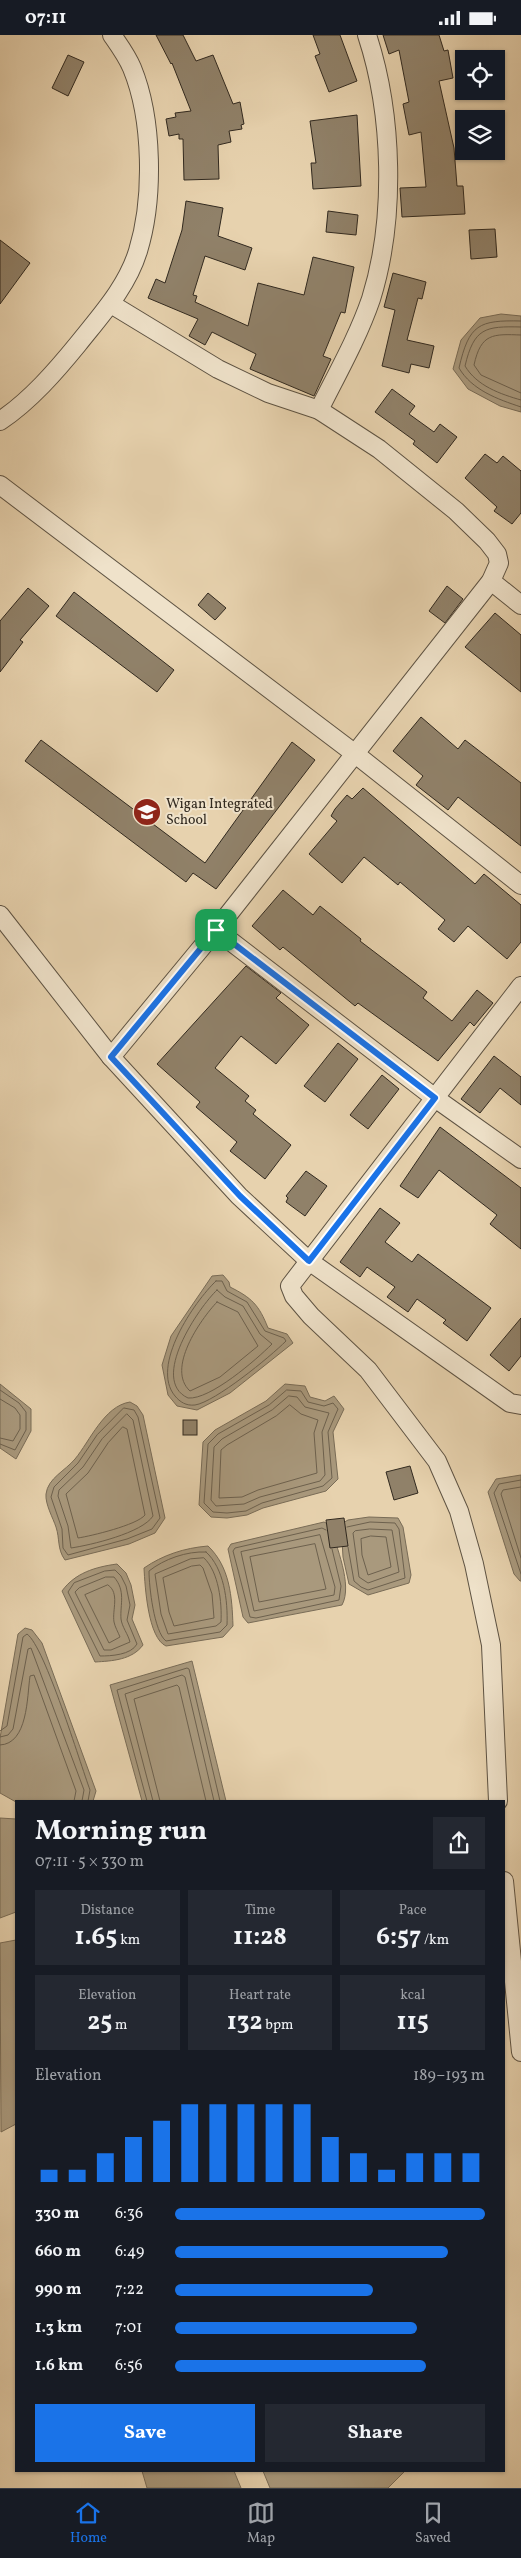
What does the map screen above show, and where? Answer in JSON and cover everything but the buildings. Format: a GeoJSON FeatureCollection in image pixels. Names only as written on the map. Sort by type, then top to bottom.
{"type":"FeatureCollection","features":[{"type":"Feature","properties":{"kind":"street"},"geometry":{"type":"LineString","coordinates":[[0,421],[16,409],[61,365],[110,304],[138,252],[146,211],[149,154],[143,107],[132,67],[112,35]]}},
{"type":"Feature","properties":{"kind":"street"},"geometry":{"type":"LineString","coordinates":[[319,409],[370,299],[383,242],[388,179],[383,103],[367,35]]}},
{"type":"Feature","properties":{"kind":"street"},"geometry":{"type":"LineString","coordinates":[[110,304],[218,369],[268,393],[319,409],[379,449],[456,511],[487,541],[497,554],[499,563],[491,581],[216,930],[111,1057]]}},
{"type":"Feature","properties":{"kind":"street"},"geometry":{"type":"LineString","coordinates":[[0,485],[354,753],[521,885]]}},
{"type":"Feature","properties":{"kind":"street"},"geometry":{"type":"LineString","coordinates":[[491,581],[521,605]]}},
{"type":"Feature","properties":{"kind":"street"},"geometry":{"type":"LineString","coordinates":[[0,915],[111,1057],[228,1184],[309,1261],[510,1403],[521,1405]]}},
{"type":"Feature","properties":{"kind":"street"},"geometry":{"type":"LineString","coordinates":[[216,930],[435,1098],[521,1159]]}},
{"type":"Feature","properties":{"kind":"street"},"geometry":{"type":"LineString","coordinates":[[498,1800],[490,1645],[474,1564],[459,1511],[436,1461],[368,1370],[311,1316],[294,1296],[290,1286],[521,986]]}},
{"type":"Feature","properties":{"kind":"street"},"geometry":{"type":"LineString","coordinates":[[505,1891],[521,2051]]}},
{"type":"Feature","properties":{"kind":"water"},"geometry":{"type":"Polygon","coordinates":[[[501,314],[521,316],[521,412],[500,406],[468,389],[453,369],[461,340],[480,318],[501,314]]]}},
{"type":"Feature","properties":{"kind":"water"},"geometry":{"type":"Polygon","coordinates":[[[223,1275],[229,1282],[230,1287],[254,1303],[268,1328],[287,1334],[293,1343],[230,1393],[197,1410],[177,1406],[168,1395],[162,1365],[171,1336],[212,1276],[223,1275]]]}},
{"type":"Feature","properties":{"kind":"water"},"geometry":{"type":"Polygon","coordinates":[[[0,1384],[31,1409],[31,1431],[16,1459],[0,1448],[0,1384]]]}},
{"type":"Feature","properties":{"kind":"water"},"geometry":{"type":"Polygon","coordinates":[[[285,1384],[305,1386],[310,1397],[325,1401],[334,1396],[344,1409],[333,1432],[338,1479],[326,1491],[263,1508],[247,1515],[227,1518],[211,1517],[199,1505],[203,1442],[215,1430],[266,1401],[285,1384]]]}},
{"type":"Feature","properties":{"kind":"water"},"geometry":{"type":"Polygon","coordinates":[[[130,1402],[137,1406],[143,1415],[165,1518],[155,1533],[129,1544],[65,1560],[47,1502],[47,1488],[53,1479],[75,1459],[105,1417],[121,1405],[130,1402]]]}},
{"type":"Feature","properties":{"kind":"water"},"geometry":{"type":"Polygon","coordinates":[[[521,1475],[520,1581],[514,1574],[488,1492],[496,1479],[521,1475]]]}},
{"type":"Feature","properties":{"kind":"water"},"geometry":{"type":"Polygon","coordinates":[[[369,1517],[398,1518],[403,1527],[411,1575],[409,1583],[368,1595],[349,1584],[343,1557],[341,1524],[348,1520],[369,1517]]]}},
{"type":"Feature","properties":{"kind":"water"},"geometry":{"type":"Polygon","coordinates":[[[324,1522],[330,1525],[345,1576],[345,1597],[342,1605],[248,1623],[243,1617],[228,1549],[231,1544],[324,1522]]]}},
{"type":"Feature","properties":{"kind":"water"},"geometry":{"type":"Polygon","coordinates":[[[208,1546],[221,1563],[225,1573],[232,1604],[233,1626],[223,1637],[166,1646],[160,1641],[151,1623],[144,1568],[174,1553],[208,1546]]]}},
{"type":"Feature","properties":{"kind":"water"},"geometry":{"type":"Polygon","coordinates":[[[117,1564],[126,1573],[131,1585],[135,1605],[132,1619],[143,1645],[127,1657],[95,1662],[62,1591],[79,1575],[101,1567],[117,1564]]]}},
{"type":"Feature","properties":{"kind":"water"},"geometry":{"type":"Polygon","coordinates":[[[25,1628],[32,1630],[42,1643],[96,1791],[93,1800],[15,1801],[0,1793],[0,1738],[18,1634],[25,1628]]]}},
{"type":"Feature","properties":{"kind":"water"},"geometry":{"type":"Polygon","coordinates":[[[192,1661],[226,1800],[142,1800],[110,1685],[192,1661]]]}},
{"type":"Feature","properties":{"kind":"water"},"geometry":{"type":"Polygon","coordinates":[[[0,1818],[15,1819],[15,1912],[0,1918],[0,1818]]]}},
{"type":"Feature","properties":{"kind":"water"},"geometry":{"type":"Polygon","coordinates":[[[15,1940],[15,2125],[1,2132],[0,1943],[15,1940]]]}},
{"type":"Feature","properties":{"kind":"water"},"geometry":{"type":"Polygon","coordinates":[[[142,2472],[234,2472],[241,2488],[147,2488],[142,2472]]]}},
{"type":"Feature","properties":{"kind":"water"},"geometry":{"type":"Polygon","coordinates":[[[263,2472],[404,2472],[388,2488],[270,2488],[263,2472]]]}},
{"type":"Feature","properties":{"kind":"place","name":"Wigan Integrated School"},"geometry":{"type":"Point","coordinates":[147,812]}},
{"type":"Feature","properties":{"kind":"route"},"geometry":{"type":"LineString","coordinates":[[216,930],[435,1098],[309,1261],[204,1159],[111,1057],[216,930]]}}]}
